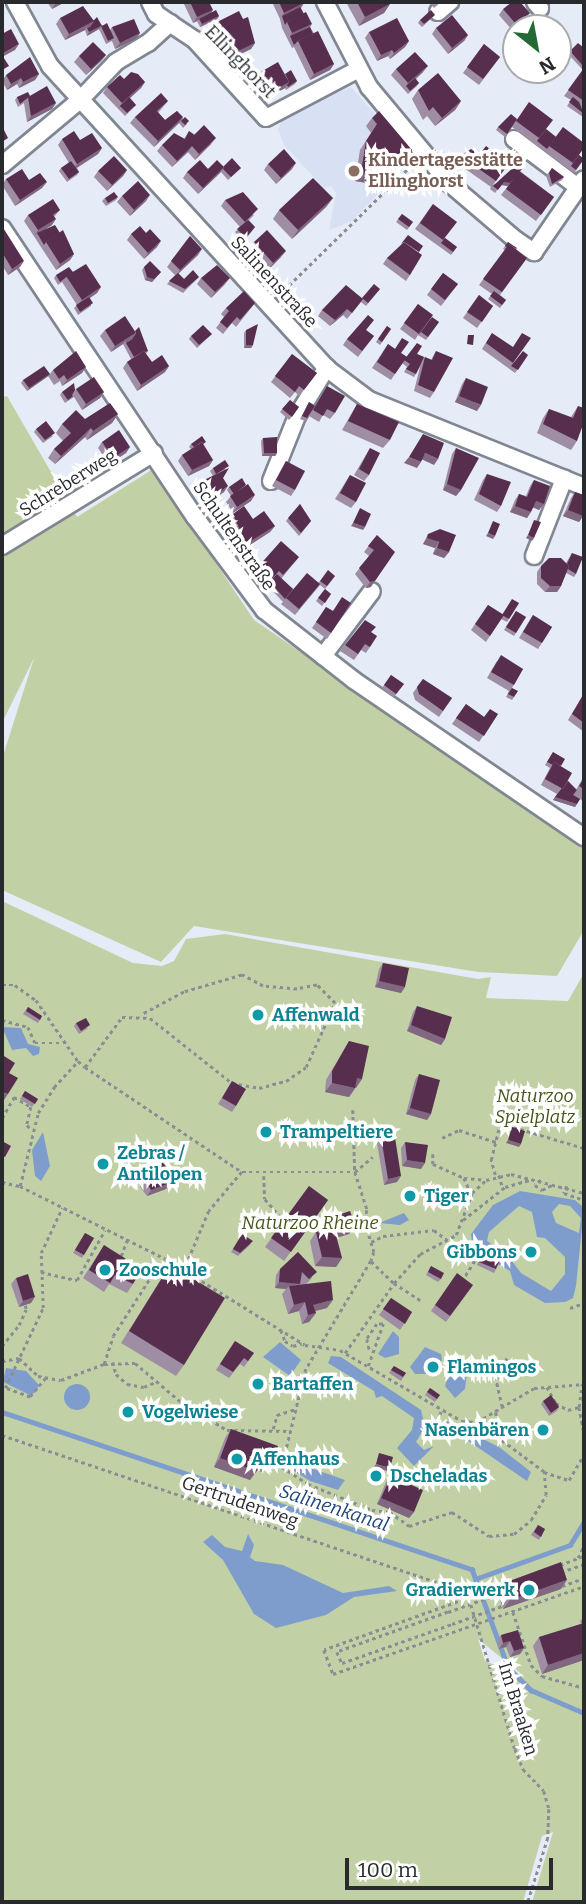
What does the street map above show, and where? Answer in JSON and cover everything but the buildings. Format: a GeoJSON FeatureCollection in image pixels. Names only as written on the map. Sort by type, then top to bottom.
{"type":"FeatureCollection","features":[{"type":"Feature","properties":{"kind":"street","name":"Salinenstraße"},"geometry":{"type":"LineString","coordinates":[[15,2],[50,65],[327,367],[369,400],[584,487]]}},
{"type":"Feature","properties":{"kind":"street","name":"Ellinghorst"},"geometry":{"type":"LineString","coordinates":[[150,2],[156,14],[195,40],[266,118],[357,70]]}},
{"type":"Feature","properties":{"kind":"street"},"geometry":{"type":"LineString","coordinates":[[325,2],[357,70],[424,153],[477,211],[534,252],[581,183],[514,139]]}},
{"type":"Feature","properties":{"kind":"street"},"geometry":{"type":"LineString","coordinates":[[2,165],[80,100],[116,62],[148,43],[170,23]]}},
{"type":"Feature","properties":{"kind":"street","name":"Schultenstraße"},"geometry":{"type":"LineString","coordinates":[[2,228],[240,581],[264,610],[323,656],[584,837]]}},
{"type":"Feature","properties":{"kind":"street"},"geometry":{"type":"LineString","coordinates":[[271,481],[298,416],[327,367]]}},
{"type":"Feature","properties":{"kind":"street","name":"Schreberweg"},"geometry":{"type":"LineString","coordinates":[[2,546],[154,453]]}},
{"type":"Feature","properties":{"kind":"street"},"geometry":{"type":"LineString","coordinates":[[534,556],[564,479]]}},
{"type":"Feature","properties":{"kind":"street"},"geometry":{"type":"LineString","coordinates":[[323,656],[372,591]]}},
{"type":"Feature","properties":{"kind":"path"},"geometry":{"type":"LineString","coordinates":[[269,304],[424,153]]}},
{"type":"Feature","properties":{"kind":"path"},"geometry":{"type":"LineString","coordinates":[[85,1067],[122,1017],[141,1015],[184,992],[242,975],[263,986],[297,989],[317,985],[335,1003],[306,1067],[286,1081],[259,1087],[232,1083],[180,1040],[141,1015]]}},
{"type":"Feature","properties":{"kind":"path"},"geometry":{"type":"LineString","coordinates":[[2,977],[36,1000],[78,1061],[85,1067],[242,1172],[264,1176],[304,1170],[355,1172],[372,1157]]}},
{"type":"Feature","properties":{"kind":"path"},"geometry":{"type":"LineString","coordinates":[[2,985],[8,982]]}},
{"type":"Feature","properties":{"kind":"path"},"geometry":{"type":"LineString","coordinates":[[2,1020],[28,1027],[35,1043],[67,1043]]}},
{"type":"Feature","properties":{"kind":"path"},"geometry":{"type":"LineString","coordinates":[[20,1186],[33,1131],[54,1087],[78,1061]]}},
{"type":"Feature","properties":{"kind":"path"},"geometry":{"type":"LineString","coordinates":[[2,1118],[14,1097],[31,1107],[27,1125],[33,1131]]}},
{"type":"Feature","properties":{"kind":"path"},"geometry":{"type":"LineString","coordinates":[[282,1467],[306,1369],[371,1261],[371,1242],[365,1222],[367,1210],[355,1172],[353,1110]]}},
{"type":"Feature","properties":{"kind":"path"},"geometry":{"type":"LineString","coordinates":[[503,1188],[491,1160],[500,1123],[584,1148]]}},
{"type":"Feature","properties":{"kind":"path"},"geometry":{"type":"LineString","coordinates":[[442,1138],[458,1130],[496,1142]]}},
{"type":"Feature","properties":{"kind":"path"},"geometry":{"type":"LineString","coordinates":[[433,1154],[433,1164],[464,1178],[486,1180]]}},
{"type":"Feature","properties":{"kind":"path"},"geometry":{"type":"LineString","coordinates":[[184,1271],[209,1211],[242,1172]]}},
{"type":"Feature","properties":{"kind":"path"},"geometry":{"type":"LineString","coordinates":[[345,1353],[394,1283],[421,1254],[449,1241],[471,1194],[486,1180],[496,1175],[541,1180],[584,1193]]}},
{"type":"Feature","properties":{"kind":"path"},"geometry":{"type":"LineString","coordinates":[[264,1176],[265,1199],[280,1216]]}},
{"type":"Feature","properties":{"kind":"path"},"geometry":{"type":"LineString","coordinates":[[464,1178],[471,1194]]}},
{"type":"Feature","properties":{"kind":"path"},"geometry":{"type":"LineString","coordinates":[[461,1220],[503,1188],[533,1179]]}},
{"type":"Feature","properties":{"kind":"path"},"geometry":{"type":"LineString","coordinates":[[541,1180],[535,1185],[542,1190],[554,1184]]}},
{"type":"Feature","properties":{"kind":"path"},"geometry":{"type":"LineString","coordinates":[[2,1182],[20,1186],[127,1240],[184,1271],[302,1343],[345,1353],[382,1375],[389,1371],[403,1380],[404,1387],[420,1396],[425,1394],[438,1407],[462,1421],[477,1422],[498,1436],[523,1460],[544,1472],[569,1480],[584,1454]]}},
{"type":"Feature","properties":{"kind":"path"},"geometry":{"type":"LineString","coordinates":[[567,1186],[564,1193],[584,1200]]}},
{"type":"Feature","properties":{"kind":"path"},"geometry":{"type":"LineString","coordinates":[[46,1378],[30,1397],[4,1387],[43,1307],[41,1253],[62,1208]]}},
{"type":"Feature","properties":{"kind":"path"},"geometry":{"type":"LineString","coordinates":[[371,1242],[428,1228],[475,1261],[462,1283]]}},
{"type":"Feature","properties":{"kind":"path"},"geometry":{"type":"LineString","coordinates":[[41,1272],[77,1280],[105,1230]]}},
{"type":"Feature","properties":{"kind":"path"},"geometry":{"type":"LineString","coordinates":[[120,1257],[127,1240]]}},
{"type":"Feature","properties":{"kind":"path"},"geometry":{"type":"LineString","coordinates":[[584,1249],[584,1266]]}},
{"type":"Feature","properties":{"kind":"path"},"geometry":{"type":"LineString","coordinates":[[371,1261],[394,1283],[422,1301]]}},
{"type":"Feature","properties":{"kind":"path"},"geometry":{"type":"LineString","coordinates":[[104,1364],[113,1336],[159,1264],[169,1271]]}},
{"type":"Feature","properties":{"kind":"path"},"geometry":{"type":"LineString","coordinates":[[201,1290],[205,1284]]}},
{"type":"Feature","properties":{"kind":"path"},"geometry":{"type":"LineString","coordinates":[[32,1291],[43,1288]]}},
{"type":"Feature","properties":{"kind":"path"},"geometry":{"type":"LineString","coordinates":[[2,1346],[14,1334],[26,1309],[21,1294]]}},
{"type":"Feature","properties":{"kind":"path"},"geometry":{"type":"LineString","coordinates":[[570,1308],[584,1303]]}},
{"type":"Feature","properties":{"kind":"path"},"geometry":{"type":"LineString","coordinates":[[368,1366],[370,1353],[367,1339],[377,1324],[383,1324],[383,1332],[370,1353]]}},
{"type":"Feature","properties":{"kind":"path"},"geometry":{"type":"LineString","coordinates":[[281,1330],[285,1341],[293,1346],[302,1343]]}},
{"type":"Feature","properties":{"kind":"path"},"geometry":{"type":"LineString","coordinates":[[2,1361],[19,1357]]}},
{"type":"Feature","properties":{"kind":"path"},"geometry":{"type":"LineString","coordinates":[[19,1357],[46,1378],[61,1380],[113,1362],[145,1367],[158,1381],[227,1430],[291,1431]]}},
{"type":"Feature","properties":{"kind":"path"},"geometry":{"type":"LineString","coordinates":[[502,1407],[496,1380],[507,1357]]}},
{"type":"Feature","properties":{"kind":"path"},"geometry":{"type":"LineString","coordinates":[[113,1362],[116,1374],[127,1384],[144,1387],[158,1381]]}},
{"type":"Feature","properties":{"kind":"path"},"geometry":{"type":"LineString","coordinates":[[477,1422],[546,1386],[583,1384],[579,1407],[584,1433]]}},
{"type":"Feature","properties":{"kind":"path"},"geometry":{"type":"LineString","coordinates":[[546,1386],[556,1403],[568,1410],[579,1407]]}},
{"type":"Feature","properties":{"kind":"path"},"geometry":{"type":"LineString","coordinates":[[273,1429],[276,1415],[296,1409]]}},
{"type":"Feature","properties":{"kind":"path"},"geometry":{"type":"LineString","coordinates":[[431,1434],[442,1409]]}},
{"type":"Feature","properties":{"kind":"path"},"geometry":{"type":"LineString","coordinates":[[496,1410],[498,1436]]}},
{"type":"Feature","properties":{"kind":"path","name":"Gertrudenweg"},"geometry":{"type":"LineString","coordinates":[[2,1435],[452,1587],[469,1598]]}},
{"type":"Feature","properties":{"kind":"path"},"geometry":{"type":"LineString","coordinates":[[260,1470],[282,1467],[308,1484],[372,1510],[390,1513],[409,1526],[452,1512],[489,1536],[514,1534],[531,1520],[546,1495],[544,1472]]}},
{"type":"Feature","properties":{"kind":"path"},"geometry":{"type":"LineString","coordinates":[[531,1520],[540,1528]]}},
{"type":"Feature","properties":{"kind":"path"},"geometry":{"type":"LineString","coordinates":[[578,1558],[584,1545]]}},
{"type":"Feature","properties":{"kind":"path"},"geometry":{"type":"LineString","coordinates":[[551,1568],[584,1556]]}},
{"type":"Feature","properties":{"kind":"path"},"geometry":{"type":"LineString","coordinates":[[556,1574],[584,1564]]}},
{"type":"Feature","properties":{"kind":"path"},"geometry":{"type":"LineString","coordinates":[[560,1586],[584,1578]]}},
{"type":"Feature","properties":{"kind":"path"},"geometry":{"type":"LineString","coordinates":[[512,1582],[324,1650],[333,1674],[584,1586]]}},
{"type":"Feature","properties":{"kind":"path"},"geometry":{"type":"LineString","coordinates":[[498,1594],[337,1652],[342,1663],[514,1602]]}},
{"type":"Feature","properties":{"kind":"path","name":"Im Braaken"},"geometry":{"type":"LineString","coordinates":[[469,1598],[479,1623],[514,1749],[523,1769],[544,1791],[549,1809],[548,1838],[528,1902]]}},
{"type":"Feature","properties":{"kind":"path"},"geometry":{"type":"LineString","coordinates":[[513,1611],[531,1665],[542,1676],[584,1688]]}},
{"type":"Feature","properties":{"kind":"shaded area","name":"Kindertagesstätte Ellinghorst"},"geometry":{"type":"Polygon","coordinates":[[[351,87],[413,157],[352,221],[329,230],[336,193],[331,186],[324,188],[284,145],[278,129],[284,116],[351,87]]]}},
{"type":"Feature","properties":{"kind":"green space"},"geometry":{"type":"Polygon","coordinates":[[[7,396],[77,517],[153,469],[254,620],[584,846],[584,930],[557,976],[478,972],[194,926],[161,962],[2,890],[2,759],[34,658],[2,723],[2,397],[7,396]]]}},
{"type":"Feature","properties":{"kind":"green space"},"geometry":{"type":"Polygon","coordinates":[[[2,901],[133,963],[162,966],[174,961],[186,939],[225,934],[478,979],[491,977],[486,998],[568,1001],[584,973],[584,1902],[532,1902],[553,1832],[542,1836],[523,1902],[2,1902],[2,901]],[[478,1639],[485,1661],[524,1676],[478,1639]]]}},
{"type":"Feature","properties":{"kind":"water"},"geometry":{"type":"Polygon","coordinates":[[[2,1027],[21,1028],[28,1044],[40,1047],[39,1054],[33,1056],[26,1048],[12,1050],[2,1027]]]}},
{"type":"Feature","properties":{"kind":"water"},"geometry":{"type":"Polygon","coordinates":[[[43,1132],[50,1166],[41,1181],[35,1176],[32,1150],[43,1132]]]}},
{"type":"Feature","properties":{"kind":"water"},"geometry":{"type":"Polygon","coordinates":[[[520,1191],[575,1200],[584,1208],[573,1298],[565,1302],[545,1303],[514,1285],[510,1271],[477,1253],[471,1234],[493,1205],[520,1191]],[[559,1204],[552,1212],[556,1223],[579,1233],[581,1218],[570,1206],[559,1204]],[[519,1206],[489,1232],[487,1241],[505,1252],[521,1273],[551,1291],[565,1274],[565,1257],[545,1238],[537,1237],[532,1212],[519,1206]]]}},
{"type":"Feature","properties":{"kind":"water"},"geometry":{"type":"Polygon","coordinates":[[[404,1213],[409,1220],[400,1225],[379,1223],[404,1213]]]}},
{"type":"Feature","properties":{"kind":"water"},"geometry":{"type":"Polygon","coordinates":[[[393,1331],[399,1337],[399,1354],[385,1358],[378,1354],[393,1331]]]}},
{"type":"Feature","properties":{"kind":"water"},"geometry":{"type":"Polygon","coordinates":[[[280,1342],[301,1360],[290,1376],[263,1357],[280,1342]]]}},
{"type":"Feature","properties":{"kind":"water"},"geometry":{"type":"Polygon","coordinates":[[[425,1347],[441,1354],[442,1360],[428,1374],[415,1374],[410,1367],[425,1347]]]}},
{"type":"Feature","properties":{"kind":"water"},"geometry":{"type":"Polygon","coordinates":[[[331,1356],[341,1357],[421,1410],[425,1427],[416,1442],[424,1450],[434,1446],[414,1466],[397,1448],[412,1430],[414,1418],[382,1396],[376,1398],[374,1391],[328,1363],[331,1356]]]}},
{"type":"Feature","properties":{"kind":"water"},"geometry":{"type":"Polygon","coordinates":[[[468,1366],[465,1389],[455,1398],[445,1386],[447,1379],[457,1367],[468,1366]]]}},
{"type":"Feature","properties":{"kind":"water"},"geometry":{"type":"Polygon","coordinates":[[[6,1368],[26,1371],[39,1385],[36,1392],[30,1395],[3,1382],[6,1368]]]}},
{"type":"Feature","properties":{"kind":"water"},"geometry":{"type":"Polygon","coordinates":[[[77,1384],[86,1388],[90,1397],[86,1406],[77,1410],[68,1406],[64,1397],[68,1388],[77,1384]]]}},
{"type":"Feature","properties":{"kind":"water"},"geometry":{"type":"Polygon","coordinates":[[[447,1421],[499,1447],[531,1472],[527,1481],[467,1440],[443,1434],[447,1421]]]}},
{"type":"Feature","properties":{"kind":"water"},"geometry":{"type":"Polygon","coordinates":[[[289,1455],[296,1455],[297,1463],[345,1480],[338,1490],[310,1481],[288,1467],[289,1455]]]}},
{"type":"Feature","properties":{"kind":"water"},"geometry":{"type":"Polygon","coordinates":[[[248,1534],[254,1545],[250,1557],[255,1561],[283,1565],[343,1593],[389,1586],[397,1591],[354,1597],[326,1615],[276,1628],[254,1614],[223,1560],[203,1542],[212,1535],[225,1547],[242,1551],[248,1534]]]}},
{"type":"Feature","properties":{"kind":"waterway","name":"Salinenkanal"},"geometry":{"type":"LineString","coordinates":[[2,1412],[472,1569],[508,1667],[531,1690],[584,1713]]}},
{"type":"Feature","properties":{"kind":"waterway"},"geometry":{"type":"LineString","coordinates":[[475,1579],[570,1545],[584,1522]]}},
{"type":"Feature","properties":{"kind":"place","name":"Kindertagesstätte Ellinghorst"},"geometry":{"type":"Point","coordinates":[354,171]}},
{"type":"Feature","properties":{"kind":"place","name":"Affenwald"},"geometry":{"type":"Point","coordinates":[258,1015]}},
{"type":"Feature","properties":{"kind":"place","name":"Trampeltiere"},"geometry":{"type":"Point","coordinates":[266,1132]}},
{"type":"Feature","properties":{"kind":"place","name":"Zebras / Antilopen"},"geometry":{"type":"Point","coordinates":[103,1164]}},
{"type":"Feature","properties":{"kind":"place","name":"Tiger"},"geometry":{"type":"Point","coordinates":[410,1196]}},
{"type":"Feature","properties":{"kind":"place","name":"Gibbons"},"geometry":{"type":"Point","coordinates":[531,1252]}},
{"type":"Feature","properties":{"kind":"place","name":"Zooschule"},"geometry":{"type":"Point","coordinates":[105,1270]}},
{"type":"Feature","properties":{"kind":"place","name":"Flamingos"},"geometry":{"type":"Point","coordinates":[433,1367]}},
{"type":"Feature","properties":{"kind":"place","name":"Bartaffen"},"geometry":{"type":"Point","coordinates":[258,1384]}},
{"type":"Feature","properties":{"kind":"place","name":"Vogelwiese"},"geometry":{"type":"Point","coordinates":[128,1412]}},
{"type":"Feature","properties":{"kind":"place","name":"Nasenbären"},"geometry":{"type":"Point","coordinates":[543,1430]}},
{"type":"Feature","properties":{"kind":"place","name":"Affenhaus"},"geometry":{"type":"Point","coordinates":[237,1459]}},
{"type":"Feature","properties":{"kind":"place","name":"Dscheladas"},"geometry":{"type":"Point","coordinates":[376,1476]}},
{"type":"Feature","properties":{"kind":"place","name":"Gradierwerk"},"geometry":{"type":"Point","coordinates":[529,1590]}},
{"type":"Feature","properties":{"kind":"park label","name":"Naturzoo Spielplatz"},"geometry":{"type":"Point","coordinates":[535,1107]}},
{"type":"Feature","properties":{"kind":"park label","name":"Naturzoo Rheine"},"geometry":{"type":"Point","coordinates":[310,1223]}}]}
